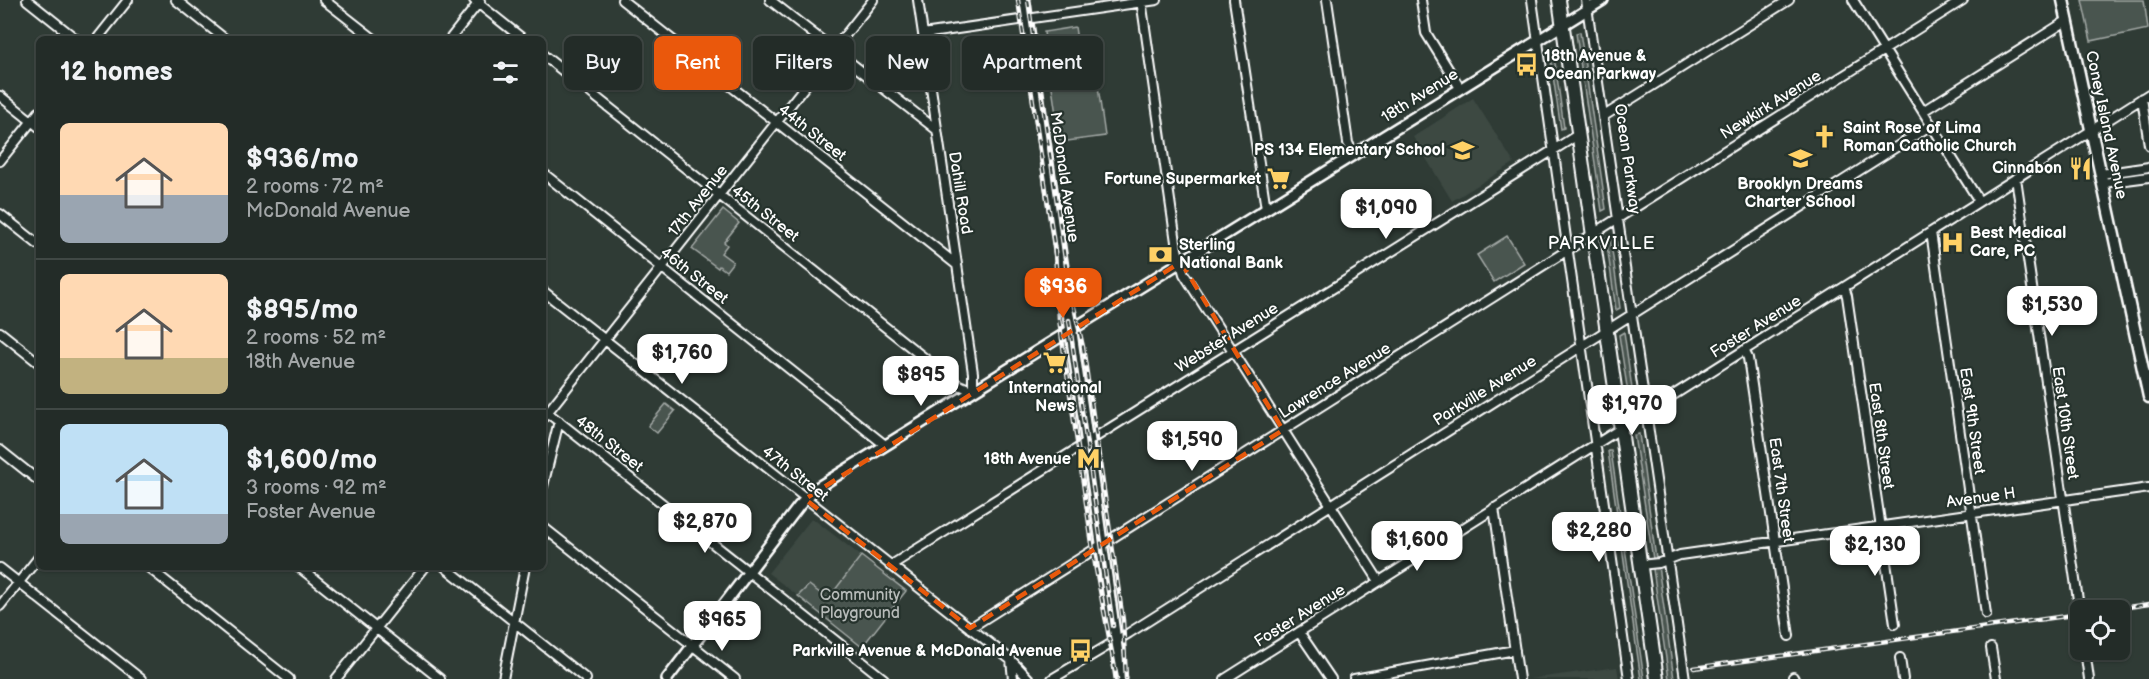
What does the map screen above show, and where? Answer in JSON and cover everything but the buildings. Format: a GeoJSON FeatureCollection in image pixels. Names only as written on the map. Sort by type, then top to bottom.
{"type":"FeatureCollection","features":[{"type":"Feature","properties":{"kind":"main road","name":"McDonald Avenue"},"geometry":{"type":"LineString","coordinates":[[1024,0],[1121,679]]}},
{"type":"Feature","properties":{"kind":"main road"},"geometry":{"type":"LineString","coordinates":[[1559,0],[1657,679]]}},
{"type":"Feature","properties":{"kind":"main road","name":"Coney Island Avenue"},"geometry":{"type":"LineString","coordinates":[[2063,0],[2149,397]]}},
{"type":"Feature","properties":{"kind":"street"},"geometry":{"type":"LineString","coordinates":[[27,0],[72,36]]}},
{"type":"Feature","properties":{"kind":"street"},"geometry":{"type":"LineString","coordinates":[[98,36],[128,0]]}},
{"type":"Feature","properties":{"kind":"street"},"geometry":{"type":"LineString","coordinates":[[176,0],[221,36]]}},
{"type":"Feature","properties":{"kind":"street"},"geometry":{"type":"LineString","coordinates":[[324,0],[370,36]]}},
{"type":"Feature","properties":{"kind":"street","name":"44th Street"},"geometry":{"type":"LineString","coordinates":[[622,0],[957,266]]}},
{"type":"Feature","properties":{"kind":"street"},"geometry":{"type":"LineString","coordinates":[[770,0],[815,36]]}},
{"type":"Feature","properties":{"kind":"street","name":"17th Avenue"},"geometry":{"type":"LineString","coordinates":[[845,36],[873,0]]}},
{"type":"Feature","properties":{"kind":"street","name":"Dahill Road"},"geometry":{"type":"LineString","coordinates":[[918,0],[973,373],[973,391]]}},
{"type":"Feature","properties":{"kind":"street"},"geometry":{"type":"LineString","coordinates":[[923,34],[1157,0]]}},
{"type":"Feature","properties":{"kind":"street"},"geometry":{"type":"LineString","coordinates":[[1234,0],[1266,209]]}},
{"type":"Feature","properties":{"kind":"street"},"geometry":{"type":"LineString","coordinates":[[1327,0],[1348,143],[1354,155]]}},
{"type":"Feature","properties":{"kind":"street"},"geometry":{"type":"LineString","coordinates":[[1421,0],[1426,33],[1461,88]]}},
{"type":"Feature","properties":{"kind":"street"},"geometry":{"type":"LineString","coordinates":[[1532,0],[1629,679]]}},
{"type":"Feature","properties":{"kind":"street","name":"18th Avenue"},"geometry":{"type":"LineString","coordinates":[[667,679],[815,489],[1562,25],[1587,5],[1603,0]]}},
{"type":"Feature","properties":{"kind":"street"},"geometry":{"type":"LineString","coordinates":[[1604,116],[1789,0]]}},
{"type":"Feature","properties":{"kind":"street"},"geometry":{"type":"LineString","coordinates":[[1853,0],[1979,201]]}},
{"type":"Feature","properties":{"kind":"street","name":"Newkirk Avenue"},"geometry":{"type":"LineString","coordinates":[[1593,233],[1964,0]]}},
{"type":"Feature","properties":{"kind":"street"},"geometry":{"type":"LineString","coordinates":[[452,36],[477,1],[519,36]]}},
{"type":"Feature","properties":{"kind":"street"},"geometry":{"type":"LineString","coordinates":[[1142,1],[1177,249],[1184,274],[1379,581]]}},
{"type":"Feature","properties":{"kind":"street","name":"Ocean Parkway"},"geometry":{"type":"LineString","coordinates":[[1587,5],[1685,679]]}},
{"type":"Feature","properties":{"kind":"street"},"geometry":{"type":"LineString","coordinates":[[1923,111],[2068,20]]}},
{"type":"Feature","properties":{"kind":"street","name":"45th Street"},"geometry":{"type":"LineString","coordinates":[[546,57],[957,384],[973,391]]}},
{"type":"Feature","properties":{"kind":"street"},"geometry":{"type":"LineString","coordinates":[[854,66],[937,130]]}},
{"type":"Feature","properties":{"kind":"street","name":"17th Avenue"},"geometry":{"type":"LineString","coordinates":[[546,412],[803,90]]}},
{"type":"Feature","properties":{"kind":"street"},"geometry":{"type":"LineString","coordinates":[[0,96],[36,124]]}},
{"type":"Feature","properties":{"kind":"street"},"geometry":{"type":"LineString","coordinates":[[2146,96],[2149,145]]}},
{"type":"Feature","properties":{"kind":"street","name":"Foster Avenue"},"geometry":{"type":"LineString","coordinates":[[1225,679],[2146,96]]}},
{"type":"Feature","properties":{"kind":"street"},"geometry":{"type":"LineString","coordinates":[[0,161],[36,116]]}},
{"type":"Feature","properties":{"kind":"street","name":"Parkville Avenue"},"geometry":{"type":"LineString","coordinates":[[1052,679],[1931,125]]}},
{"type":"Feature","properties":{"kind":"street","name":"Webster Avenue"},"geometry":{"type":"LineString","coordinates":[[890,566],[1579,134]]}},
{"type":"Feature","properties":{"kind":"street"},"geometry":{"type":"LineString","coordinates":[[2102,179],[2149,167]]}},
{"type":"Feature","properties":{"kind":"street","name":"46th Street"},"geometry":{"type":"LineString","coordinates":[[546,175],[885,445]]}},
{"type":"Feature","properties":{"kind":"street"},"geometry":{"type":"LineString","coordinates":[[2102,179],[2149,177]]}},
{"type":"Feature","properties":{"kind":"street","name":"East 10th Street"},"geometry":{"type":"LineString","coordinates":[[2016,178],[2078,600]]}},
{"type":"Feature","properties":{"kind":"street"},"geometry":{"type":"LineString","coordinates":[[0,214],[36,243]]}},
{"type":"Feature","properties":{"kind":"street","name":"East 9th Street"},"geometry":{"type":"LineString","coordinates":[[1931,232],[1986,614]]}},
{"type":"Feature","properties":{"kind":"street","name":"Lawrence Avenue"},"geometry":{"type":"LineString","coordinates":[[970,628],[1593,233]]}},
{"type":"Feature","properties":{"kind":"street","name":"East 8th Street"},"geometry":{"type":"LineString","coordinates":[[1844,287],[1895,624]]}},
{"type":"Feature","properties":{"kind":"street","name":"47th Street"},"geometry":{"type":"LineString","coordinates":[[546,293],[1011,660],[1029,679]]}},
{"type":"Feature","properties":{"kind":"street"},"geometry":{"type":"LineString","coordinates":[[0,332],[36,361]]}},
{"type":"Feature","properties":{"kind":"street","name":"East 7th Street"},"geometry":{"type":"LineString","coordinates":[[1744,350],[1749,358],[1789,636]]}},
{"type":"Feature","properties":{"kind":"street","name":"48th Street"},"geometry":{"type":"LineString","coordinates":[[546,414],[884,679]]}},
{"type":"Feature","properties":{"kind":"street"},"geometry":{"type":"LineString","coordinates":[[546,474],[559,422]]}},
{"type":"Feature","properties":{"kind":"street"},"geometry":{"type":"LineString","coordinates":[[0,450],[36,479]]}},
{"type":"Feature","properties":{"kind":"street","name":"Avenue H"},"geometry":{"type":"LineString","coordinates":[[1640,565],[1675,556],[2149,488]]}},
{"type":"Feature","properties":{"kind":"street"},"geometry":{"type":"LineString","coordinates":[[1494,508],[1519,679]]}},
{"type":"Feature","properties":{"kind":"street"},"geometry":{"type":"LineString","coordinates":[[546,529],[735,679]]}},
{"type":"Feature","properties":{"kind":"street"},"geometry":{"type":"LineString","coordinates":[[0,606],[36,561]]}},
{"type":"Feature","properties":{"kind":"street"},"geometry":{"type":"LineString","coordinates":[[0,567],[141,679]]}},
{"type":"Feature","properties":{"kind":"street"},"geometry":{"type":"LineString","coordinates":[[152,570],[289,679]]}},
{"type":"Feature","properties":{"kind":"street"},"geometry":{"type":"LineString","coordinates":[[303,570],[440,679]]}},
{"type":"Feature","properties":{"kind":"street"},"geometry":{"type":"LineString","coordinates":[[336,679],[423,570]]}},
{"type":"Feature","properties":{"kind":"street"},"geometry":{"type":"LineString","coordinates":[[449,570],[586,679]]}},
{"type":"Feature","properties":{"kind":"street"},"geometry":{"type":"LineString","coordinates":[[503,679],[524,570]]}},
{"type":"Feature","properties":{"kind":"street"},"geometry":{"type":"LineString","coordinates":[[1299,632],[1331,679]]}},
{"type":"Feature","properties":{"kind":"street"},"geometry":{"type":"LineString","coordinates":[[1991,648],[1996,679]]}},
{"type":"Feature","properties":{"kind":"street"},"geometry":{"type":"LineString","coordinates":[[1354,679],[1515,650]]}},
{"type":"Feature","properties":{"kind":"street"},"geometry":{"type":"LineString","coordinates":[[1900,658],[1903,679]]}},
{"type":"Feature","properties":{"kind":"street"},"geometry":{"type":"LineString","coordinates":[[1011,660],[1013,679]]}},
{"type":"Feature","properties":{"kind":"street"},"geometry":{"type":"LineString","coordinates":[[2086,660],[2089,679]]}},
{"type":"Feature","properties":{"kind":"highlighted area"},"geometry":{"type":"Polygon","coordinates":[[[1181,262],[1283,430],[970,628],[805,499],[1181,262]]]}},
{"type":"Feature","properties":{"kind":"shaded area","name":"PS 134 Elementary School"},"geometry":{"type":"Polygon","coordinates":[[[1473,98],[1514,163],[1452,201],[1413,137],[1473,98]]]}},
{"type":"Feature","properties":{"kind":"shaded area"},"geometry":{"type":"Polygon","coordinates":[[[812,518],[861,556],[828,600],[807,585],[798,596],[768,573],[812,518]]]}},
{"type":"Feature","properties":{"kind":"shaded area"},"geometry":{"type":"Polygon","coordinates":[[[1617,667],[1619,679],[1529,679],[1617,667]]]}},
{"type":"Feature","properties":{"kind":"green space"},"geometry":{"type":"Polygon","coordinates":[[[2082,0],[2144,0],[2148,29],[2091,41],[2082,0]]]}},
{"type":"Feature","properties":{"kind":"green space"},"geometry":{"type":"Polygon","coordinates":[[[1075,27],[1076,36],[1045,36],[1044,32],[1075,27]]]}},
{"type":"Feature","properties":{"kind":"green space"},"geometry":{"type":"Polygon","coordinates":[[[1580,32],[1606,209],[1602,211],[1576,33],[1580,32]]]}},
{"type":"Feature","properties":{"kind":"green space"},"geometry":{"type":"Polygon","coordinates":[[[1553,48],[1564,128],[1561,129],[1549,49],[1553,48]]]}},
{"type":"Feature","properties":{"kind":"green space"},"geometry":{"type":"Polygon","coordinates":[[[1052,90],[1098,90],[1105,136],[1060,142],[1052,90]]]}},
{"type":"Feature","properties":{"kind":"green space"},"geometry":{"type":"Polygon","coordinates":[[[723,210],[739,223],[724,242],[727,245],[721,253],[733,262],[726,271],[719,266],[718,268],[692,249],[723,210]]]}},
{"type":"Feature","properties":{"kind":"green space"},"geometry":{"type":"Polygon","coordinates":[[[1507,236],[1524,263],[1494,282],[1477,255],[1507,236]]]}},
{"type":"Feature","properties":{"kind":"green space"},"geometry":{"type":"Polygon","coordinates":[[[1610,236],[1620,308],[1616,310],[1606,238],[1610,236]]]}},
{"type":"Feature","properties":{"kind":"green space"},"geometry":{"type":"Polygon","coordinates":[[[1624,332],[1634,403],[1630,406],[1619,335],[1624,332]]]}},
{"type":"Feature","properties":{"kind":"green space"},"geometry":{"type":"Polygon","coordinates":[[[666,404],[675,411],[657,433],[648,426],[666,404]]]}},
{"type":"Feature","properties":{"kind":"green space"},"geometry":{"type":"Polygon","coordinates":[[[1639,434],[1656,559],[1653,559],[1634,435],[1639,434]]]}},
{"type":"Feature","properties":{"kind":"green space"},"geometry":{"type":"Polygon","coordinates":[[[1608,451],[1611,451],[1644,679],[1641,679],[1608,451]]]}},
{"type":"Feature","properties":{"kind":"green space","name":"Community Playground"},"geometry":{"type":"Polygon","coordinates":[[[861,556],[906,591],[862,647],[798,596],[809,585],[828,599],[861,556]]]}},
{"type":"Feature","properties":{"kind":"green space"},"geometry":{"type":"Polygon","coordinates":[[[1658,566],[1674,679],[1669,679],[1653,569],[1658,566]]]}},
{"type":"Feature","properties":{"kind":"railway"},"geometry":{"type":"LineString","coordinates":[[1018,0],[1055,251],[1059,319],[1095,564],[1117,679]]}},
{"type":"Feature","properties":{"kind":"railway"},"geometry":{"type":"LineString","coordinates":[[1028,0],[1068,280],[1083,347],[1123,620],[1126,679]]}},
{"type":"Feature","properties":{"kind":"railway"},"geometry":{"type":"LineString","coordinates":[[1069,320],[1113,626]]}},
{"type":"Feature","properties":{"kind":"railway"},"geometry":{"type":"LineString","coordinates":[[2130,607],[2149,604]]}},
{"type":"Feature","properties":{"kind":"railway"},"geometry":{"type":"LineString","coordinates":[[1694,668],[2070,615]]}},
{"type":"Feature","properties":{"kind":"place","name":"18th Avenue & Ocean Parkway"},"geometry":{"type":"Point","coordinates":[1526,65]}},
{"type":"Feature","properties":{"kind":"place","name":"Saint Rose of Lima Roman Catholic Church"},"geometry":{"type":"Point","coordinates":[1825,137]}},
{"type":"Feature","properties":{"kind":"place","name":"PS 134 Elementary School"},"geometry":{"type":"Point","coordinates":[1463,150]}},
{"type":"Feature","properties":{"kind":"place","name":"Brooklyn Dreams Charter School"},"geometry":{"type":"Point","coordinates":[1800,159]}},
{"type":"Feature","properties":{"kind":"place","name":"Cinnabon"},"geometry":{"type":"Point","coordinates":[2080,168]}},
{"type":"Feature","properties":{"kind":"place","name":"Fortune Supermarket"},"geometry":{"type":"Point","coordinates":[1279,179]}},
{"type":"Feature","properties":{"kind":"place","name":"Best Medical Care, PC"},"geometry":{"type":"Point","coordinates":[1952,242]}},
{"type":"Feature","properties":{"kind":"place","name":"Sterling National Bank"},"geometry":{"type":"Point","coordinates":[1161,254]}},
{"type":"Feature","properties":{"kind":"place","name":"International News"},"geometry":{"type":"Point","coordinates":[1055,363]}},
{"type":"Feature","properties":{"kind":"place","name":"18th Avenue"},"geometry":{"type":"Point","coordinates":[1089,459]}},
{"type":"Feature","properties":{"kind":"place","name":"Parkville Avenue & McDonald Avenue"},"geometry":{"type":"Point","coordinates":[1080,651]}},
{"type":"Feature","properties":{"kind":"district","name":"PARKVILLE"},"geometry":{"type":"Point","coordinates":[1602,243]}}]}
